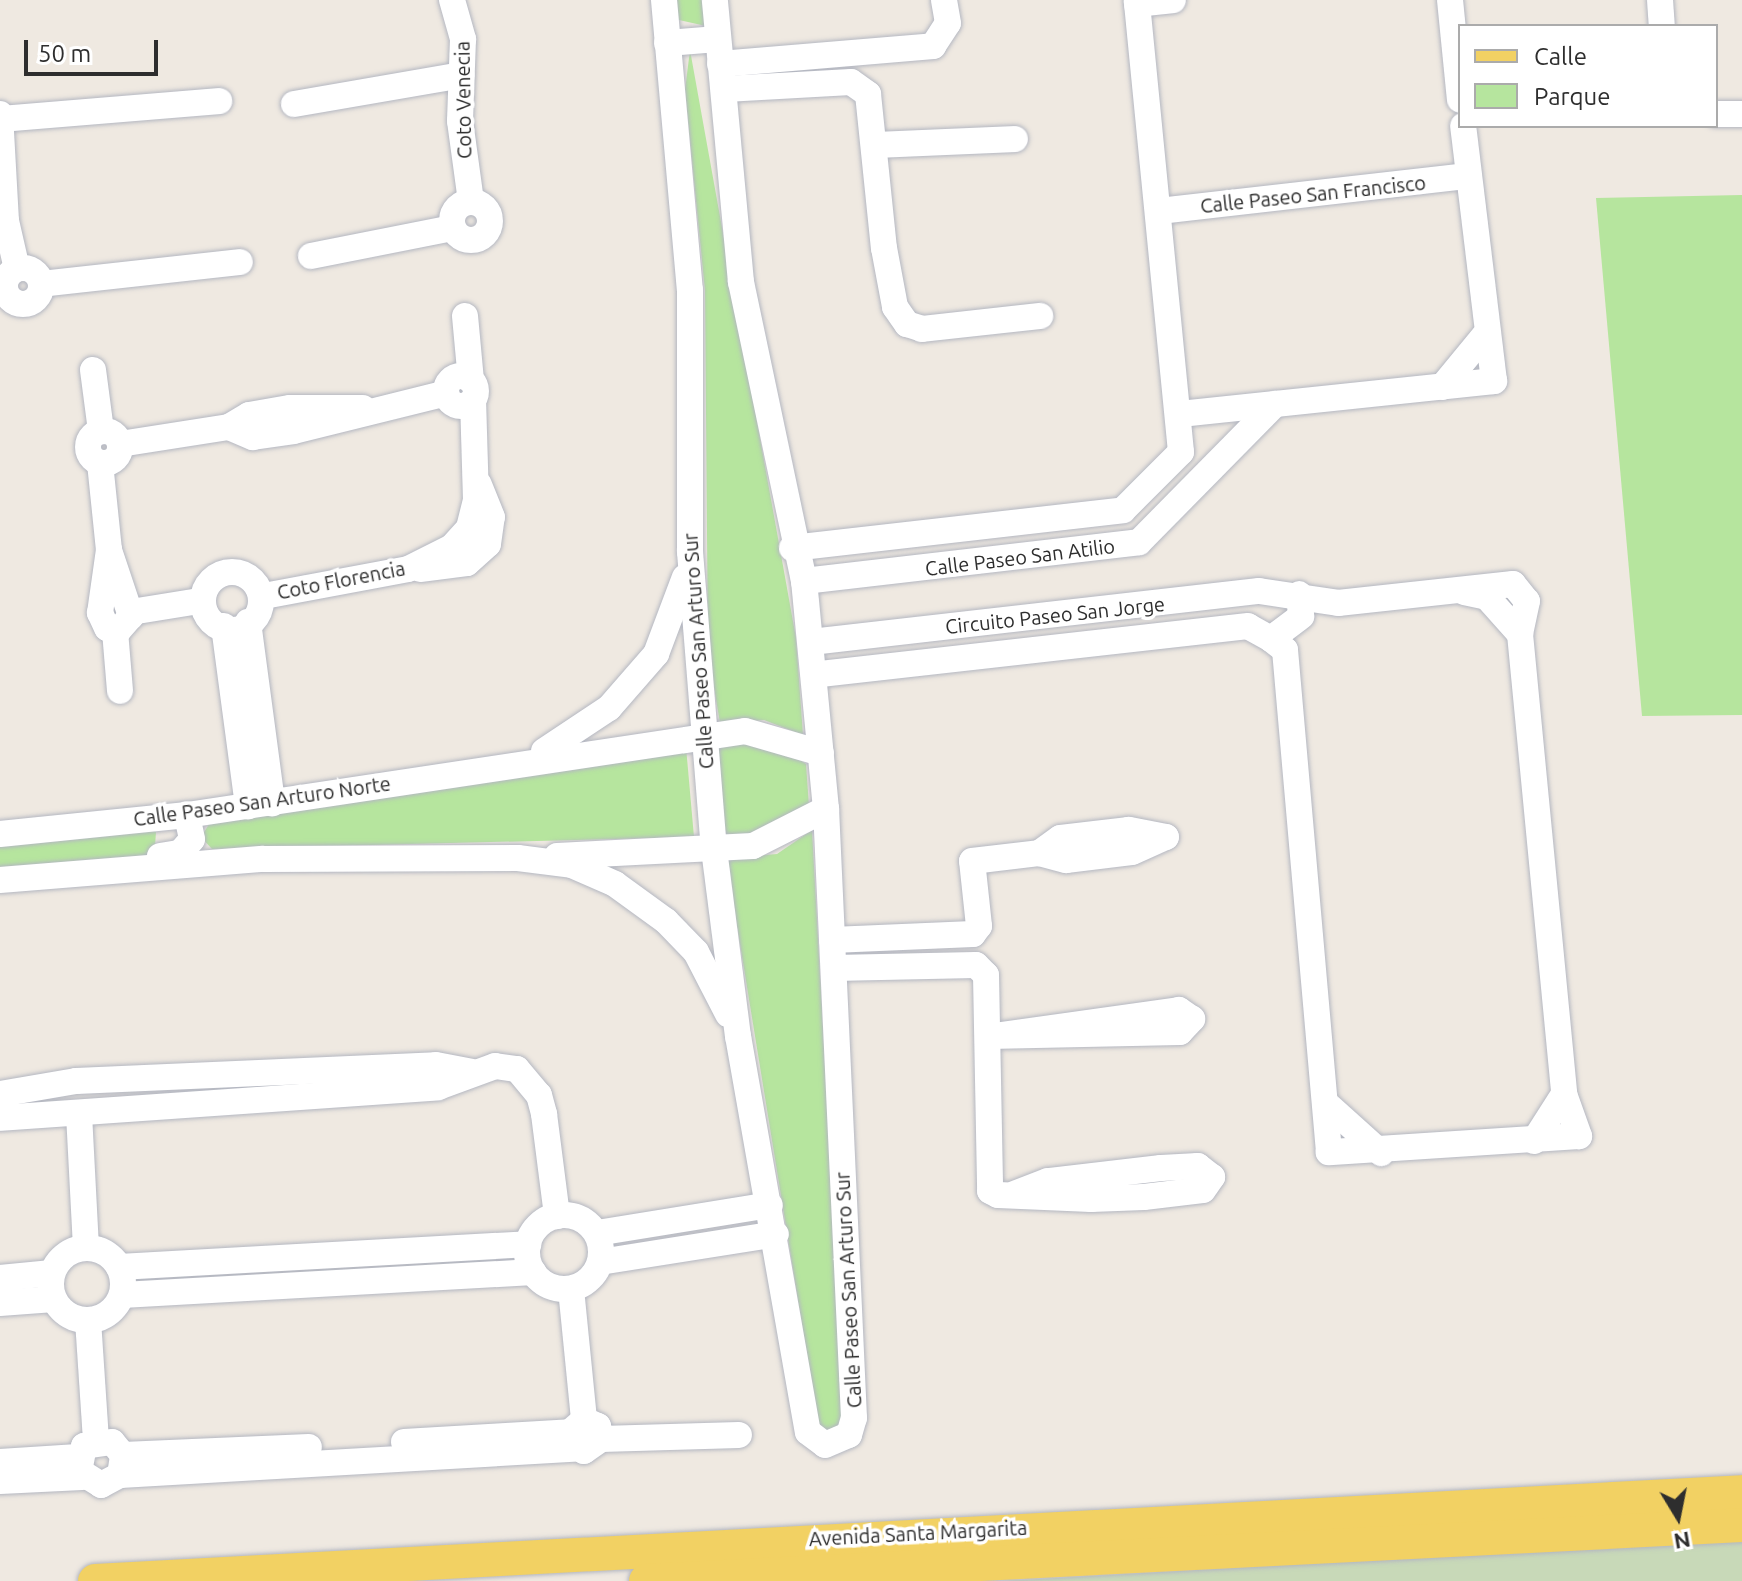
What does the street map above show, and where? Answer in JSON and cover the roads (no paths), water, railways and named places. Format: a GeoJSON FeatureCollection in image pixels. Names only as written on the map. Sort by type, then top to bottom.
{"type":"FeatureCollection","features":[{"type":"Feature","properties":{"kind":"main road","name":"Avenida Santa Margarita"},"geometry":{"type":"LineString","coordinates":[[95,1581],[1286,1513],[1742,1492]]}},
{"type":"Feature","properties":{"kind":"main road"},"geometry":{"type":"LineString","coordinates":[[1286,1513],[1287,1548]]}},
{"type":"Feature","properties":{"kind":"main road","name":"Avenida Santa Margarita"},"geometry":{"type":"LineString","coordinates":[[646,1581],[1742,1525]]}},
{"type":"Feature","properties":{"kind":"street","name":"Coto Venecia"},"geometry":{"type":"LineString","coordinates":[[311,256],[452,228],[453,213],[471,201],[462,75],[463,39],[452,0]]}},
{"type":"Feature","properties":{"kind":"street","name":"Calle Paseo San Arturo Sur"},"geometry":{"type":"LineString","coordinates":[[664,0],[690,290],[690,552],[702,737],[714,849],[738,1036],[776,1234],[808,1432],[825,1445],[840,1442],[854,1418],[826,809],[804,581],[792,548],[741,282],[715,0]]}},
{"type":"Feature","properties":{"kind":"street"},"geometry":{"type":"LineString","coordinates":[[721,64],[933,46],[948,23],[944,0]]}},
{"type":"Feature","properties":{"kind":"street"},"geometry":{"type":"LineString","coordinates":[[1137,2],[1173,0]]}},
{"type":"Feature","properties":{"kind":"street"},"geometry":{"type":"LineString","coordinates":[[1450,0],[1458,80]]}},
{"type":"Feature","properties":{"kind":"street"},"geometry":{"type":"LineString","coordinates":[[1660,0],[1662,24]]}},
{"type":"Feature","properties":{"kind":"street","name":"Calle Paseo San Atilio"},"geometry":{"type":"LineString","coordinates":[[792,548],[1127,509],[1181,452],[1180,414],[1137,2]]}},
{"type":"Feature","properties":{"kind":"street"},"geometry":{"type":"LineString","coordinates":[[667,43],[721,64],[851,82],[868,94],[877,145],[884,248],[895,307],[907,324],[922,329],[1040,316]]}},
{"type":"Feature","properties":{"kind":"street"},"geometry":{"type":"LineString","coordinates":[[294,104],[462,75]]}},
{"type":"Feature","properties":{"kind":"street"},"geometry":{"type":"LineString","coordinates":[[219,101],[0,117],[6,221],[17,269],[5,284],[13,301],[33,301],[41,284],[240,262]]}},
{"type":"Feature","properties":{"kind":"street"},"geometry":{"type":"LineString","coordinates":[[1718,114],[1742,114]]}},
{"type":"Feature","properties":{"kind":"street"},"geometry":{"type":"LineString","coordinates":[[1180,414],[1494,381],[1493,344],[1484,336],[1463,128]]}},
{"type":"Feature","properties":{"kind":"street"},"geometry":{"type":"LineString","coordinates":[[877,145],[1015,139]]}},
{"type":"Feature","properties":{"kind":"street","name":"Calle Paseo San Francisco"},"geometry":{"type":"LineString","coordinates":[[1159,211],[1468,176]]}},
{"type":"Feature","properties":{"kind":"street"},"geometry":{"type":"LineString","coordinates":[[465,316],[472,390]]}},
{"type":"Feature","properties":{"kind":"street"},"geometry":{"type":"LineString","coordinates":[[1442,387],[1484,336]]}},
{"type":"Feature","properties":{"kind":"street"},"geometry":{"type":"LineString","coordinates":[[93,370],[117,456],[100,463],[109,550],[100,613],[123,622],[199,601],[209,585],[227,577],[249,578],[264,596],[260,614],[236,624],[206,619],[199,601]]}},
{"type":"Feature","properties":{"kind":"street"},"geometry":{"type":"LineString","coordinates":[[111,437],[229,427],[253,437],[340,422],[363,408],[446,393],[458,377],[472,390]]}},
{"type":"Feature","properties":{"kind":"street","name":"Coto Florencia"},"geometry":{"type":"LineString","coordinates":[[264,596],[408,569],[457,567],[482,552],[493,524],[477,481],[472,390]]}},
{"type":"Feature","properties":{"kind":"street","name":"Calle Paseo San Atilio"},"geometry":{"type":"LineString","coordinates":[[804,581],[1139,542],[1275,404]]}},
{"type":"Feature","properties":{"kind":"street"},"geometry":{"type":"LineString","coordinates":[[847,542],[851,577]]}},
{"type":"Feature","properties":{"kind":"street","name":"Calle Paseo San Arturo Norte"},"geometry":{"type":"LineString","coordinates":[[522,760],[569,739],[609,708],[656,654],[690,552]]}},
{"type":"Feature","properties":{"kind":"street","name":"Circuito Paseo San Jorge"},"geometry":{"type":"LineString","coordinates":[[811,642],[1259,591],[1299,594],[1338,603],[1513,584],[1527,601],[1520,634],[1564,1094],[1579,1136],[1381,1153],[1330,1107],[1285,650],[1271,639],[1248,626],[814,675]]}},
{"type":"Feature","properties":{"kind":"street"},"geometry":{"type":"LineString","coordinates":[[1271,639],[1301,616],[1299,594]]}},
{"type":"Feature","properties":{"kind":"street"},"geometry":{"type":"LineString","coordinates":[[120,691],[123,622]]}},
{"type":"Feature","properties":{"kind":"street"},"geometry":{"type":"LineString","coordinates":[[236,624],[260,804]]}},
{"type":"Feature","properties":{"kind":"street"},"geometry":{"type":"LineString","coordinates":[[861,637],[864,669]]}},
{"type":"Feature","properties":{"kind":"street","name":"Calle Paseo San Arturo Norte"},"geometry":{"type":"LineString","coordinates":[[0,834],[187,815],[522,760],[702,737],[763,731],[821,753]]}},
{"type":"Feature","properties":{"kind":"street"},"geometry":{"type":"LineString","coordinates":[[0,880],[107,869],[263,859],[518,858],[714,849],[777,839],[826,809]]}},
{"type":"Feature","properties":{"kind":"street"},"geometry":{"type":"LineString","coordinates":[[107,869],[180,853],[192,839],[187,815]]}},
{"type":"Feature","properties":{"kind":"street"},"geometry":{"type":"LineString","coordinates":[[832,940],[973,934],[979,926],[972,861],[1039,853]]}},
{"type":"Feature","properties":{"kind":"street"},"geometry":{"type":"LineString","coordinates":[[518,858],[572,865],[615,884],[666,921],[696,952],[738,1036]]}},
{"type":"Feature","properties":{"kind":"street"},"geometry":{"type":"LineString","coordinates":[[834,968],[976,965],[986,975],[995,1035],[990,1191],[1014,1194],[1144,1197],[1203,1190],[1212,1177],[1198,1166],[1161,1168],[1048,1181],[1014,1194]]}},
{"type":"Feature","properties":{"kind":"street"},"geometry":{"type":"LineString","coordinates":[[1179,1010],[1192,1019],[1180,1032],[995,1035],[1179,1010]]}},
{"type":"Feature","properties":{"kind":"street"},"geometry":{"type":"LineString","coordinates":[[0,1094],[101,1081],[438,1087],[471,1072],[517,1069],[539,1095],[557,1216]]}},
{"type":"Feature","properties":{"kind":"street"},"geometry":{"type":"LineString","coordinates":[[86,1247],[91,1112],[101,1081]]}},
{"type":"Feature","properties":{"kind":"street"},"geometry":{"type":"LineString","coordinates":[[0,1118],[91,1112],[311,1085]]}},
{"type":"Feature","properties":{"kind":"street"},"geometry":{"type":"LineString","coordinates":[[49,1086],[52,1114]]}},
{"type":"Feature","properties":{"kind":"street"},"geometry":{"type":"LineString","coordinates":[[1534,1141],[1564,1094]]}},
{"type":"Feature","properties":{"kind":"street"},"geometry":{"type":"LineString","coordinates":[[597,1233],[770,1205]]}},
{"type":"Feature","properties":{"kind":"street"},"geometry":{"type":"LineString","coordinates":[[557,1216],[586,1222],[597,1233],[600,1262]]}},
{"type":"Feature","properties":{"kind":"street"},"geometry":{"type":"LineString","coordinates":[[122,1295],[528,1244],[557,1216]]}},
{"type":"Feature","properties":{"kind":"street"},"geometry":{"type":"LineString","coordinates":[[86,1247],[119,1267],[533,1272],[556,1288],[571,1289],[600,1262],[776,1234]]}},
{"type":"Feature","properties":{"kind":"street"},"geometry":{"type":"LineString","coordinates":[[528,1244],[533,1272]]}},
{"type":"Feature","properties":{"kind":"street"},"geometry":{"type":"LineString","coordinates":[[54,1299],[52,1273],[65,1255],[86,1247]]}},
{"type":"Feature","properties":{"kind":"street"},"geometry":{"type":"LineString","coordinates":[[88,1320],[114,1308],[122,1295],[119,1267]]}},
{"type":"Feature","properties":{"kind":"street"},"geometry":{"type":"LineString","coordinates":[[0,1278],[52,1273]]}},
{"type":"Feature","properties":{"kind":"street"},"geometry":{"type":"LineString","coordinates":[[571,1289],[583,1435]]}},
{"type":"Feature","properties":{"kind":"street"},"geometry":{"type":"LineString","coordinates":[[0,1303],[54,1299],[88,1320]]}},
{"type":"Feature","properties":{"kind":"street"},"geometry":{"type":"LineString","coordinates":[[88,1320],[85,1458],[101,1485],[121,1465],[583,1435],[739,1435]]}},
{"type":"Feature","properties":{"kind":"street"},"geometry":{"type":"LineString","coordinates":[[0,1481],[85,1458],[112,1442],[121,1465]]}},
{"type":"Feature","properties":{"kind":"street"},"geometry":{"type":"LineString","coordinates":[[0,1462],[85,1458]]}}]}
